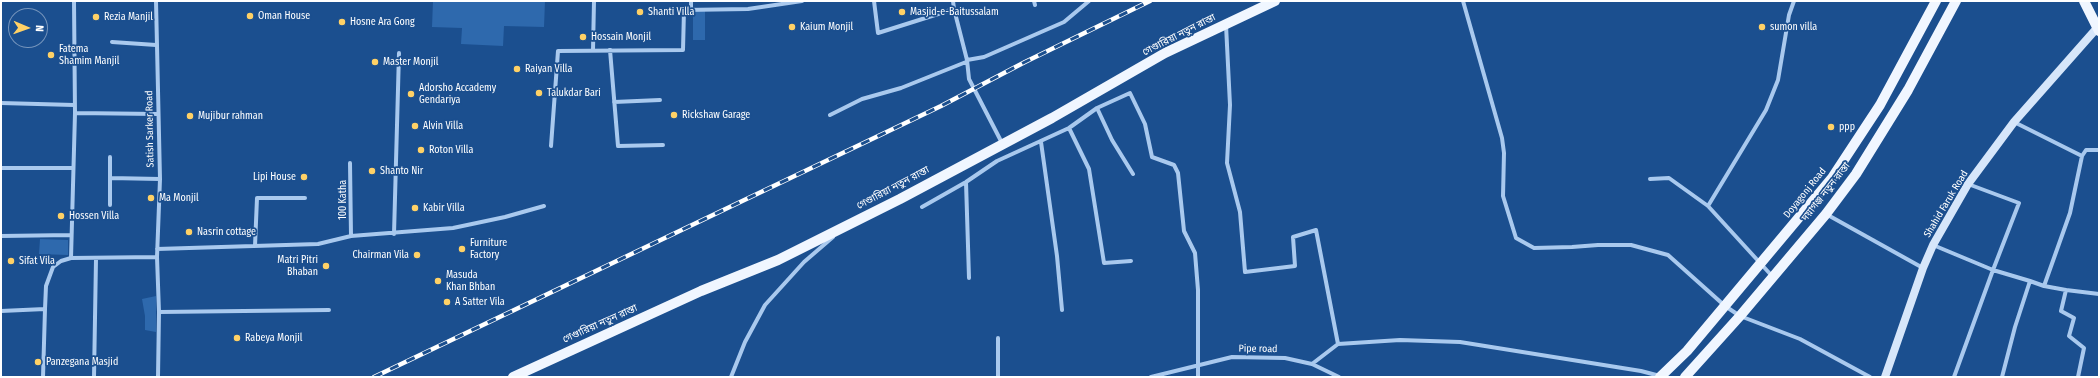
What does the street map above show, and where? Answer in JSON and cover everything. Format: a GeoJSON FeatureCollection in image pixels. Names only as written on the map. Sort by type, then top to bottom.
{"type":"FeatureCollection","features":[{"type":"Feature","properties":{"kind":"main road","name":"গেণ্ডারিয়া নতুন রাস্তা"},"geometry":{"type":"LineString","coordinates":[[513,377],[701,291],[778,260],[900,199],[1002,143],[1052,118],[1165,53],[1275,1]]}},
{"type":"Feature","properties":{"kind":"main road","name":"Doyagonj Road"},"geometry":{"type":"LineString","coordinates":[[1661,377],[1687,351],[1832,178],[1880,105],[1936,1]]}},
{"type":"Feature","properties":{"kind":"main road","name":"দয়াগঞ্জ নতুন রাস্তা"},"geometry":{"type":"LineString","coordinates":[[1685,377],[1740,316],[1826,214],[1856,174],[1908,90],[1956,1]]}},
{"type":"Feature","properties":{"kind":"main road"},"geometry":{"type":"LineString","coordinates":[[2084,1],[2098,28]]}},
{"type":"Feature","properties":{"kind":"main road","name":"Shahid Faruk Road"},"geometry":{"type":"LineString","coordinates":[[1885,377],[1923,268],[1933,245],[1968,184],[2014,122],[2098,28]]}},
{"type":"Feature","properties":{"kind":"main road"},"geometry":{"type":"LineString","coordinates":[[1773,249],[1787,260]]}},
{"type":"Feature","properties":{"kind":"street"},"geometry":{"type":"LineString","coordinates":[[71,258],[75,113],[74,1]]}},
{"type":"Feature","properties":{"kind":"street","name":"Satish Sarker Road"},"geometry":{"type":"LineString","coordinates":[[156,1],[156,45],[158,56],[157,114],[160,179],[157,249],[159,312],[158,377]]}},
{"type":"Feature","properties":{"kind":"street"},"geometry":{"type":"LineString","coordinates":[[593,50],[594,1]]}},
{"type":"Feature","properties":{"kind":"street"},"geometry":{"type":"LineString","coordinates":[[691,10],[692,1]]}},
{"type":"Feature","properties":{"kind":"street"},"geometry":{"type":"LineString","coordinates":[[551,146],[558,51],[683,50],[684,10],[748,8],[802,1]]}},
{"type":"Feature","properties":{"kind":"street"},"geometry":{"type":"LineString","coordinates":[[874,1],[878,33],[954,9]]}},
{"type":"Feature","properties":{"kind":"street"},"geometry":{"type":"LineString","coordinates":[[953,1],[969,79],[1002,143]]}},
{"type":"Feature","properties":{"kind":"street"},"geometry":{"type":"LineString","coordinates":[[830,115],[862,99],[902,88],[966,61],[984,57],[1064,22],[1089,1]]}},
{"type":"Feature","properties":{"kind":"street"},"geometry":{"type":"LineString","coordinates":[[1463,1],[1502,138],[1504,153],[1503,196],[1516,238],[1534,248],[1631,245],[1668,255],[1725,306],[1740,316],[1800,339],[1870,377]]}},
{"type":"Feature","properties":{"kind":"street"},"geometry":{"type":"LineString","coordinates":[[1708,206],[1766,110],[1778,80],[1789,15],[1794,1]]}},
{"type":"Feature","properties":{"kind":"street"},"geometry":{"type":"LineString","coordinates":[[1226,24],[1230,105],[1227,163],[1240,212],[1245,272],[1295,266],[1293,237],[1316,230],[1338,344]]}},
{"type":"Feature","properties":{"kind":"street"},"geometry":{"type":"LineString","coordinates":[[112,42],[156,45]]}},
{"type":"Feature","properties":{"kind":"street"},"geometry":{"type":"LineString","coordinates":[[610,50],[618,146],[663,145]]}},
{"type":"Feature","properties":{"kind":"street"},"geometry":{"type":"LineString","coordinates":[[394,234],[399,53]]}},
{"type":"Feature","properties":{"kind":"street"},"geometry":{"type":"LineString","coordinates":[[922,207],[966,182],[997,161],[1069,128],[1097,108],[1130,93],[1145,124],[1152,157],[1177,168],[1184,231],[1195,253],[1198,290],[1198,377]]}},
{"type":"Feature","properties":{"kind":"street"},"geometry":{"type":"LineString","coordinates":[[614,102],[660,100]]}},
{"type":"Feature","properties":{"kind":"street"},"geometry":{"type":"LineString","coordinates":[[1,103],[74,105]]}},
{"type":"Feature","properties":{"kind":"street"},"geometry":{"type":"LineString","coordinates":[[1097,108],[1112,140],[1133,174]]}},
{"type":"Feature","properties":{"kind":"street"},"geometry":{"type":"LineString","coordinates":[[75,113],[157,114]]}},
{"type":"Feature","properties":{"kind":"street"},"geometry":{"type":"LineString","coordinates":[[2014,122],[2082,156]]}},
{"type":"Feature","properties":{"kind":"street"},"geometry":{"type":"LineString","coordinates":[[1069,128],[1089,169],[1104,263],[1131,261]]}},
{"type":"Feature","properties":{"kind":"street"},"geometry":{"type":"LineString","coordinates":[[1041,142],[1057,256],[1062,310]]}},
{"type":"Feature","properties":{"kind":"street"},"geometry":{"type":"LineString","coordinates":[[2044,286],[2070,213],[2082,156],[2086,150],[2099,150]]}},
{"type":"Feature","properties":{"kind":"street"},"geometry":{"type":"LineString","coordinates":[[110,157],[110,205]]}},
{"type":"Feature","properties":{"kind":"street","name":"100 Katha"},"geometry":{"type":"LineString","coordinates":[[350,163],[351,236]]}},
{"type":"Feature","properties":{"kind":"street"},"geometry":{"type":"LineString","coordinates":[[1,168],[73,168]]}},
{"type":"Feature","properties":{"kind":"street"},"geometry":{"type":"LineString","coordinates":[[110,178],[160,179]]}},
{"type":"Feature","properties":{"kind":"street"},"geometry":{"type":"LineString","coordinates":[[1650,179],[1669,178],[1708,206],[1772,277]]}},
{"type":"Feature","properties":{"kind":"street"},"geometry":{"type":"LineString","coordinates":[[966,182],[969,278]]}},
{"type":"Feature","properties":{"kind":"street"},"geometry":{"type":"LineString","coordinates":[[1954,377],[2019,203],[1968,184]]}},
{"type":"Feature","properties":{"kind":"street"},"geometry":{"type":"LineString","coordinates":[[255,246],[257,198],[305,198]]}},
{"type":"Feature","properties":{"kind":"street"},"geometry":{"type":"LineString","coordinates":[[157,249],[318,244],[351,236],[394,234],[467,225],[544,206]]}},
{"type":"Feature","properties":{"kind":"street"},"geometry":{"type":"LineString","coordinates":[[1826,214],[1923,268]]}},
{"type":"Feature","properties":{"kind":"street"},"geometry":{"type":"LineString","coordinates":[[731,377],[744,342],[765,305],[804,262],[846,226]]}},
{"type":"Feature","properties":{"kind":"street"},"geometry":{"type":"LineString","coordinates":[[1,236],[71,235]]}},
{"type":"Feature","properties":{"kind":"street"},"geometry":{"type":"LineString","coordinates":[[1933,245],[1993,270],[2044,286],[2099,294]]}},
{"type":"Feature","properties":{"kind":"street"},"geometry":{"type":"LineString","coordinates":[[43,377],[46,286],[54,267],[61,261],[71,258],[96,259],[157,257]]}},
{"type":"Feature","properties":{"kind":"street"},"geometry":{"type":"LineString","coordinates":[[94,377],[96,259]]}},
{"type":"Feature","properties":{"kind":"street"},"geometry":{"type":"LineString","coordinates":[[2002,377],[2015,327],[2030,281]]}},
{"type":"Feature","properties":{"kind":"street"},"geometry":{"type":"LineString","coordinates":[[2066,290],[2061,311],[2074,318],[2069,336],[2084,348],[2078,377]]}},
{"type":"Feature","properties":{"kind":"street"},"geometry":{"type":"LineString","coordinates":[[1,311],[45,309]]}},
{"type":"Feature","properties":{"kind":"street"},"geometry":{"type":"LineString","coordinates":[[159,312],[329,310]]}},
{"type":"Feature","properties":{"kind":"street"},"geometry":{"type":"LineString","coordinates":[[998,338],[998,377]]}},
{"type":"Feature","properties":{"kind":"street"},"geometry":{"type":"LineString","coordinates":[[1312,364],[1338,344],[1400,340],[1460,342],[1641,371],[1661,377]]}},
{"type":"Feature","properties":{"kind":"street","name":"Pipe road"},"geometry":{"type":"LineString","coordinates":[[1151,377],[1197,367],[1232,356],[1285,358],[1312,364],[1339,377]]}},
{"type":"Feature","properties":{"kind":"shaded area"},"geometry":{"type":"Polygon","coordinates":[[[433,1],[545,1],[544,27],[504,26],[503,46],[461,44],[462,28],[432,27],[433,1]]]}},
{"type":"Feature","properties":{"kind":"shaded area"},"geometry":{"type":"Polygon","coordinates":[[[693,11],[705,11],[705,40],[693,40],[693,11]]]}},
{"type":"Feature","properties":{"kind":"shaded area"},"geometry":{"type":"Polygon","coordinates":[[[40,239],[68,240],[68,255],[39,254],[40,239]]]}},
{"type":"Feature","properties":{"kind":"shaded area"},"geometry":{"type":"Polygon","coordinates":[[[156,296],[156,332],[145,330],[145,316],[142,299],[156,296]]]}},
{"type":"Feature","properties":{"kind":"railway"},"geometry":{"type":"LineString","coordinates":[[374,377],[941,106],[1025,62],[1150,1]]}},
{"type":"Feature","properties":{"kind":"place","name":"Shanti Villa"},"geometry":{"type":"Point","coordinates":[640,12]}},
{"type":"Feature","properties":{"kind":"place","name":"Masjid-e-Baitussalam"},"geometry":{"type":"Point","coordinates":[902,12]}},
{"type":"Feature","properties":{"kind":"place","name":"Oman House"},"geometry":{"type":"Point","coordinates":[250,16]}},
{"type":"Feature","properties":{"kind":"place","name":"Rezia Manjil"},"geometry":{"type":"Point","coordinates":[96,17]}},
{"type":"Feature","properties":{"kind":"place","name":"Hosne Ara Gong"},"geometry":{"type":"Point","coordinates":[342,22]}},
{"type":"Feature","properties":{"kind":"place","name":"Kaium Monjil"},"geometry":{"type":"Point","coordinates":[792,27]}},
{"type":"Feature","properties":{"kind":"place","name":"sumon villa"},"geometry":{"type":"Point","coordinates":[1762,27]}},
{"type":"Feature","properties":{"kind":"place","name":"Hossain Monjil"},"geometry":{"type":"Point","coordinates":[583,37]}},
{"type":"Feature","properties":{"kind":"place","name":"Fatema Shamim Manjil"},"geometry":{"type":"Point","coordinates":[51,55]}},
{"type":"Feature","properties":{"kind":"place","name":"Master Monjil"},"geometry":{"type":"Point","coordinates":[375,62]}},
{"type":"Feature","properties":{"kind":"place","name":"Raiyan Villa"},"geometry":{"type":"Point","coordinates":[517,69]}},
{"type":"Feature","properties":{"kind":"place","name":"Talukdar Bari"},"geometry":{"type":"Point","coordinates":[539,93]}},
{"type":"Feature","properties":{"kind":"place","name":"Adorsho Accademy Gendariya"},"geometry":{"type":"Point","coordinates":[411,94]}},
{"type":"Feature","properties":{"kind":"place","name":"Rickshaw Garage"},"geometry":{"type":"Point","coordinates":[674,115]}},
{"type":"Feature","properties":{"kind":"place","name":"Mujibur rahman"},"geometry":{"type":"Point","coordinates":[190,116]}},
{"type":"Feature","properties":{"kind":"place","name":"Alvin Villa"},"geometry":{"type":"Point","coordinates":[415,126]}},
{"type":"Feature","properties":{"kind":"place","name":"ppp"},"geometry":{"type":"Point","coordinates":[1831,127]}},
{"type":"Feature","properties":{"kind":"place","name":"Roton Villa"},"geometry":{"type":"Point","coordinates":[421,150]}},
{"type":"Feature","properties":{"kind":"place","name":"Shanto Nir"},"geometry":{"type":"Point","coordinates":[372,171]}},
{"type":"Feature","properties":{"kind":"place","name":"Lipi House"},"geometry":{"type":"Point","coordinates":[304,177]}},
{"type":"Feature","properties":{"kind":"place","name":"Ma Monjil"},"geometry":{"type":"Point","coordinates":[151,198]}},
{"type":"Feature","properties":{"kind":"place","name":"Kabir Villa"},"geometry":{"type":"Point","coordinates":[415,208]}},
{"type":"Feature","properties":{"kind":"place","name":"Hossen Villa"},"geometry":{"type":"Point","coordinates":[61,216]}},
{"type":"Feature","properties":{"kind":"place","name":"Nasrin cottage"},"geometry":{"type":"Point","coordinates":[189,232]}},
{"type":"Feature","properties":{"kind":"place","name":"Furniture Factory"},"geometry":{"type":"Point","coordinates":[462,249]}},
{"type":"Feature","properties":{"kind":"place","name":"Chairman Vila"},"geometry":{"type":"Point","coordinates":[417,255]}},
{"type":"Feature","properties":{"kind":"place","name":"Sifat Vila"},"geometry":{"type":"Point","coordinates":[11,261]}},
{"type":"Feature","properties":{"kind":"place","name":"Matri Pitri Bhaban"},"geometry":{"type":"Point","coordinates":[326,266]}},
{"type":"Feature","properties":{"kind":"place","name":"Masuda Khan Bhban"},"geometry":{"type":"Point","coordinates":[438,281]}},
{"type":"Feature","properties":{"kind":"place","name":"A Satter Vila"},"geometry":{"type":"Point","coordinates":[447,302]}},
{"type":"Feature","properties":{"kind":"place","name":"Rabeya Monjil"},"geometry":{"type":"Point","coordinates":[237,338]}},
{"type":"Feature","properties":{"kind":"place","name":"Panzegana Masjid"},"geometry":{"type":"Point","coordinates":[38,362]}}]}
